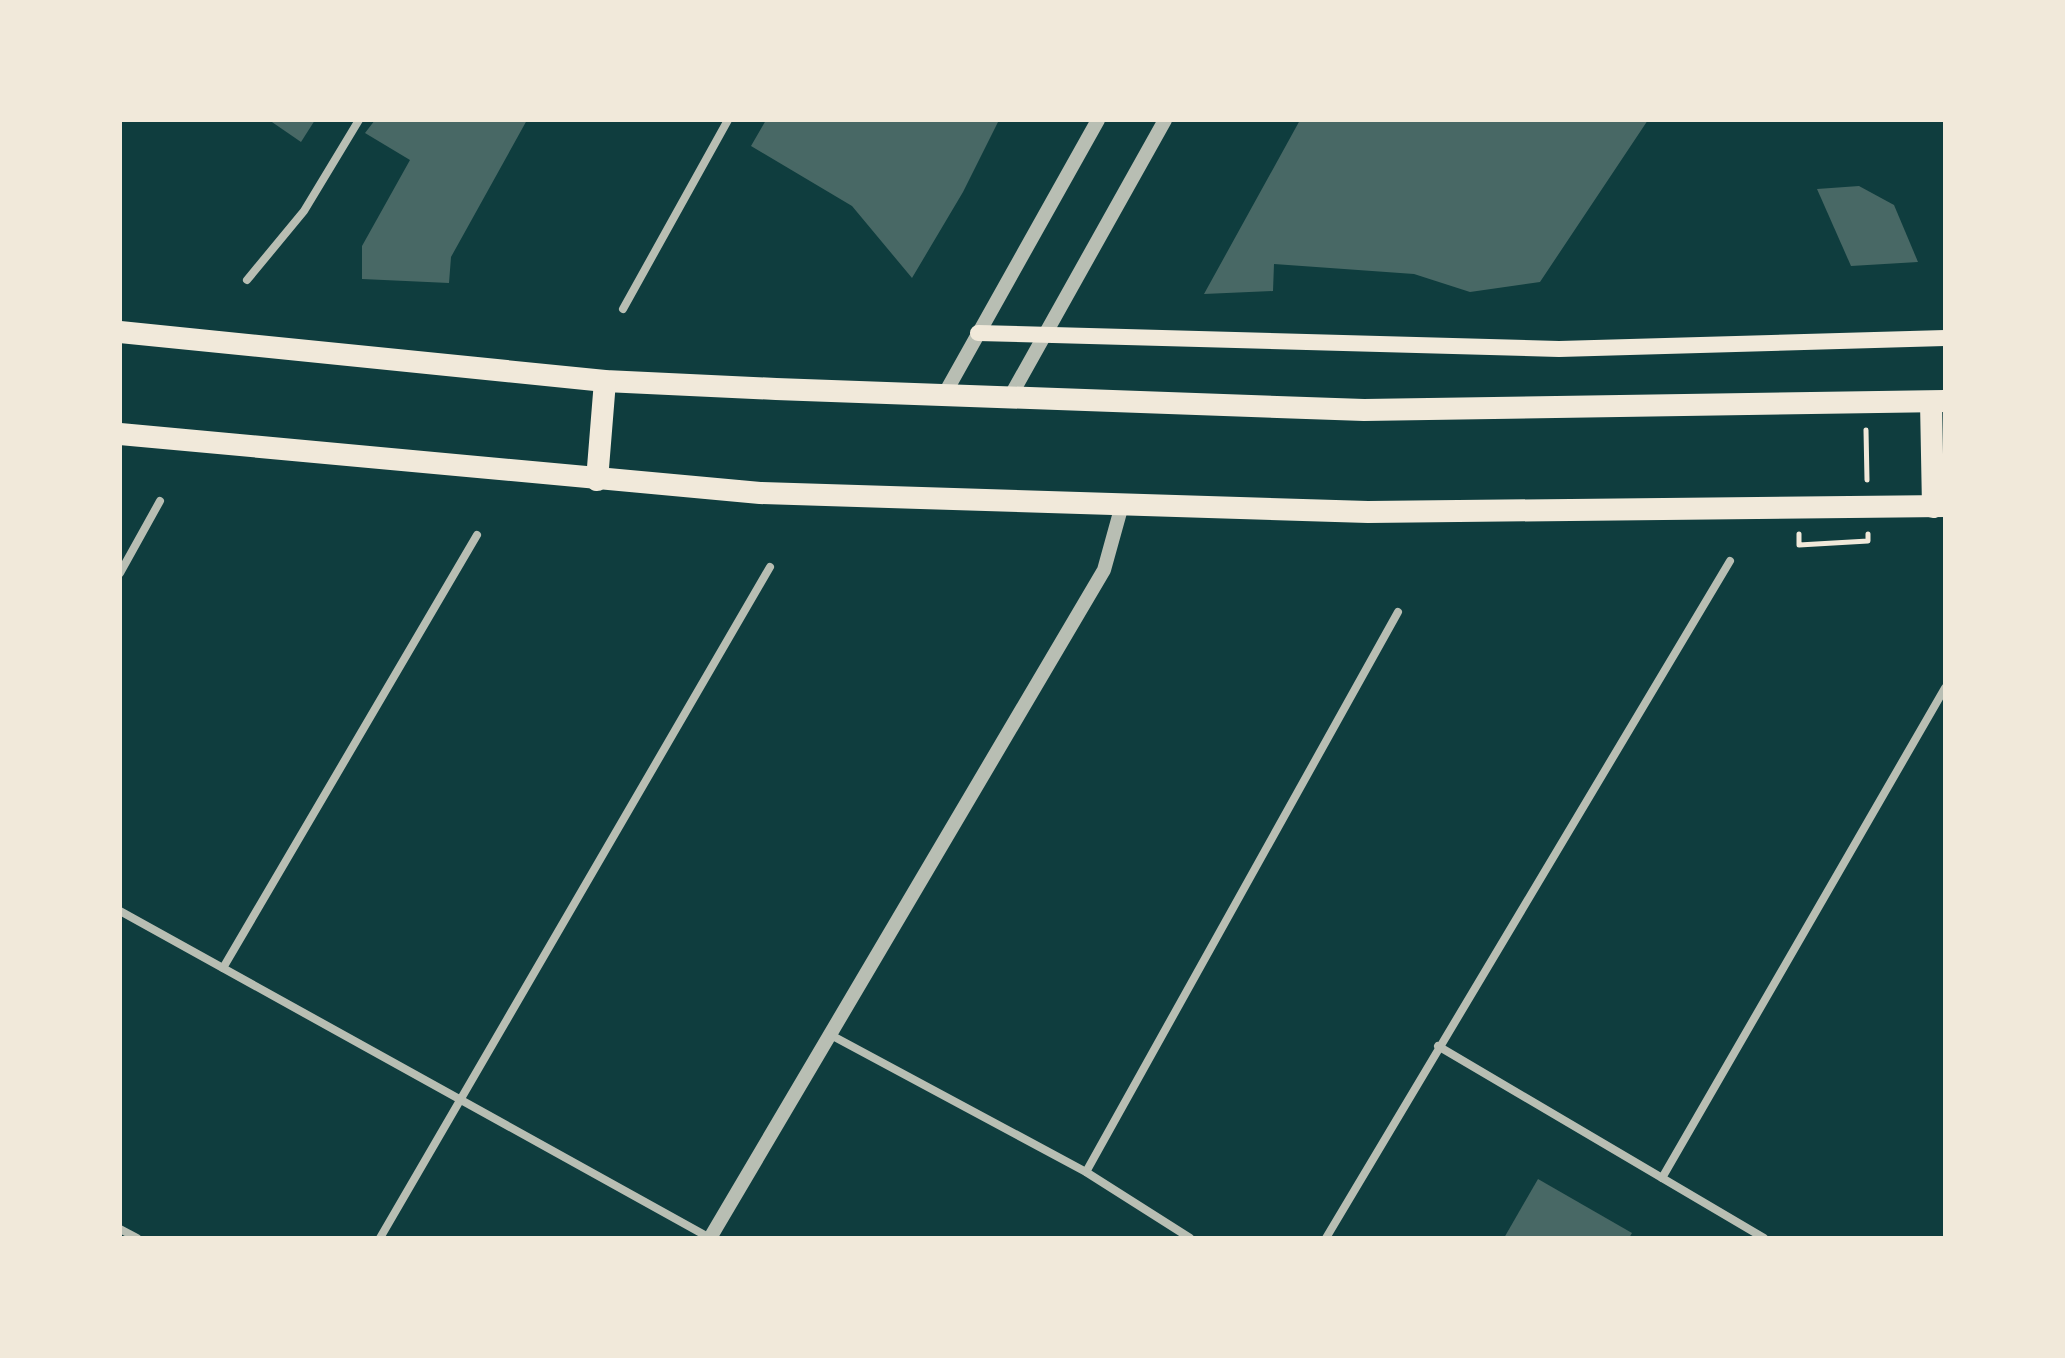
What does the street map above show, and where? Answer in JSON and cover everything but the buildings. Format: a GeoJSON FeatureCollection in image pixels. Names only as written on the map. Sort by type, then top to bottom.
{"type":"FeatureCollection","features":[{"type":"Feature","properties":{"kind":"highway"},"geometry":{"type":"LineString","coordinates":[[120,332],[605,381],[944,395],[1364,410],[1938,402],[1939,506],[1368,512],[760,493],[120,434]]}},
{"type":"Feature","properties":{"kind":"highway"},"geometry":{"type":"LineString","coordinates":[[597,480],[605,381]]}},
{"type":"Feature","properties":{"kind":"main road"},"geometry":{"type":"LineString","coordinates":[[978,333],[1559,349],[1945,338]]}},
{"type":"Feature","properties":{"kind":"street"},"geometry":{"type":"LineString","coordinates":[[247,280],[304,211],[359,120]]}},
{"type":"Feature","properties":{"kind":"street"},"geometry":{"type":"LineString","coordinates":[[623,309],[728,120]]}},
{"type":"Feature","properties":{"kind":"street"},"geometry":{"type":"LineString","coordinates":[[944,395],[1098,120]]}},
{"type":"Feature","properties":{"kind":"street"},"geometry":{"type":"LineString","coordinates":[[1010,397],[1165,120]]}},
{"type":"Feature","properties":{"kind":"street"},"geometry":{"type":"LineString","coordinates":[[120,573],[160,501]]}},
{"type":"Feature","properties":{"kind":"street"},"geometry":{"type":"LineString","coordinates":[[120,911],[710,1238],[1104,570],[1122,505]]}},
{"type":"Feature","properties":{"kind":"street"},"geometry":{"type":"LineString","coordinates":[[223,968],[477,535]]}},
{"type":"Feature","properties":{"kind":"street"},"geometry":{"type":"LineString","coordinates":[[1326,1238],[1730,561]]}},
{"type":"Feature","properties":{"kind":"street"},"geometry":{"type":"LineString","coordinates":[[380,1238],[770,567]]}},
{"type":"Feature","properties":{"kind":"street"},"geometry":{"type":"LineString","coordinates":[[1086,1172],[1398,612]]}},
{"type":"Feature","properties":{"kind":"street"},"geometry":{"type":"LineString","coordinates":[[1662,1178],[1945,688]]}},
{"type":"Feature","properties":{"kind":"street"},"geometry":{"type":"LineString","coordinates":[[829,1034],[1086,1172],[1190,1238]]}},
{"type":"Feature","properties":{"kind":"street"},"geometry":{"type":"LineString","coordinates":[[1438,1046],[1764,1238]]}},
{"type":"Feature","properties":{"kind":"street"},"geometry":{"type":"LineString","coordinates":[[120,1229],[137,1238]]}},
{"type":"Feature","properties":{"kind":"path"},"geometry":{"type":"LineString","coordinates":[[1865,421],[1867,496]]}},
{"type":"Feature","properties":{"kind":"path"},"geometry":{"type":"LineString","coordinates":[[1799,545],[1868,541],[1868,526]]}}]}
